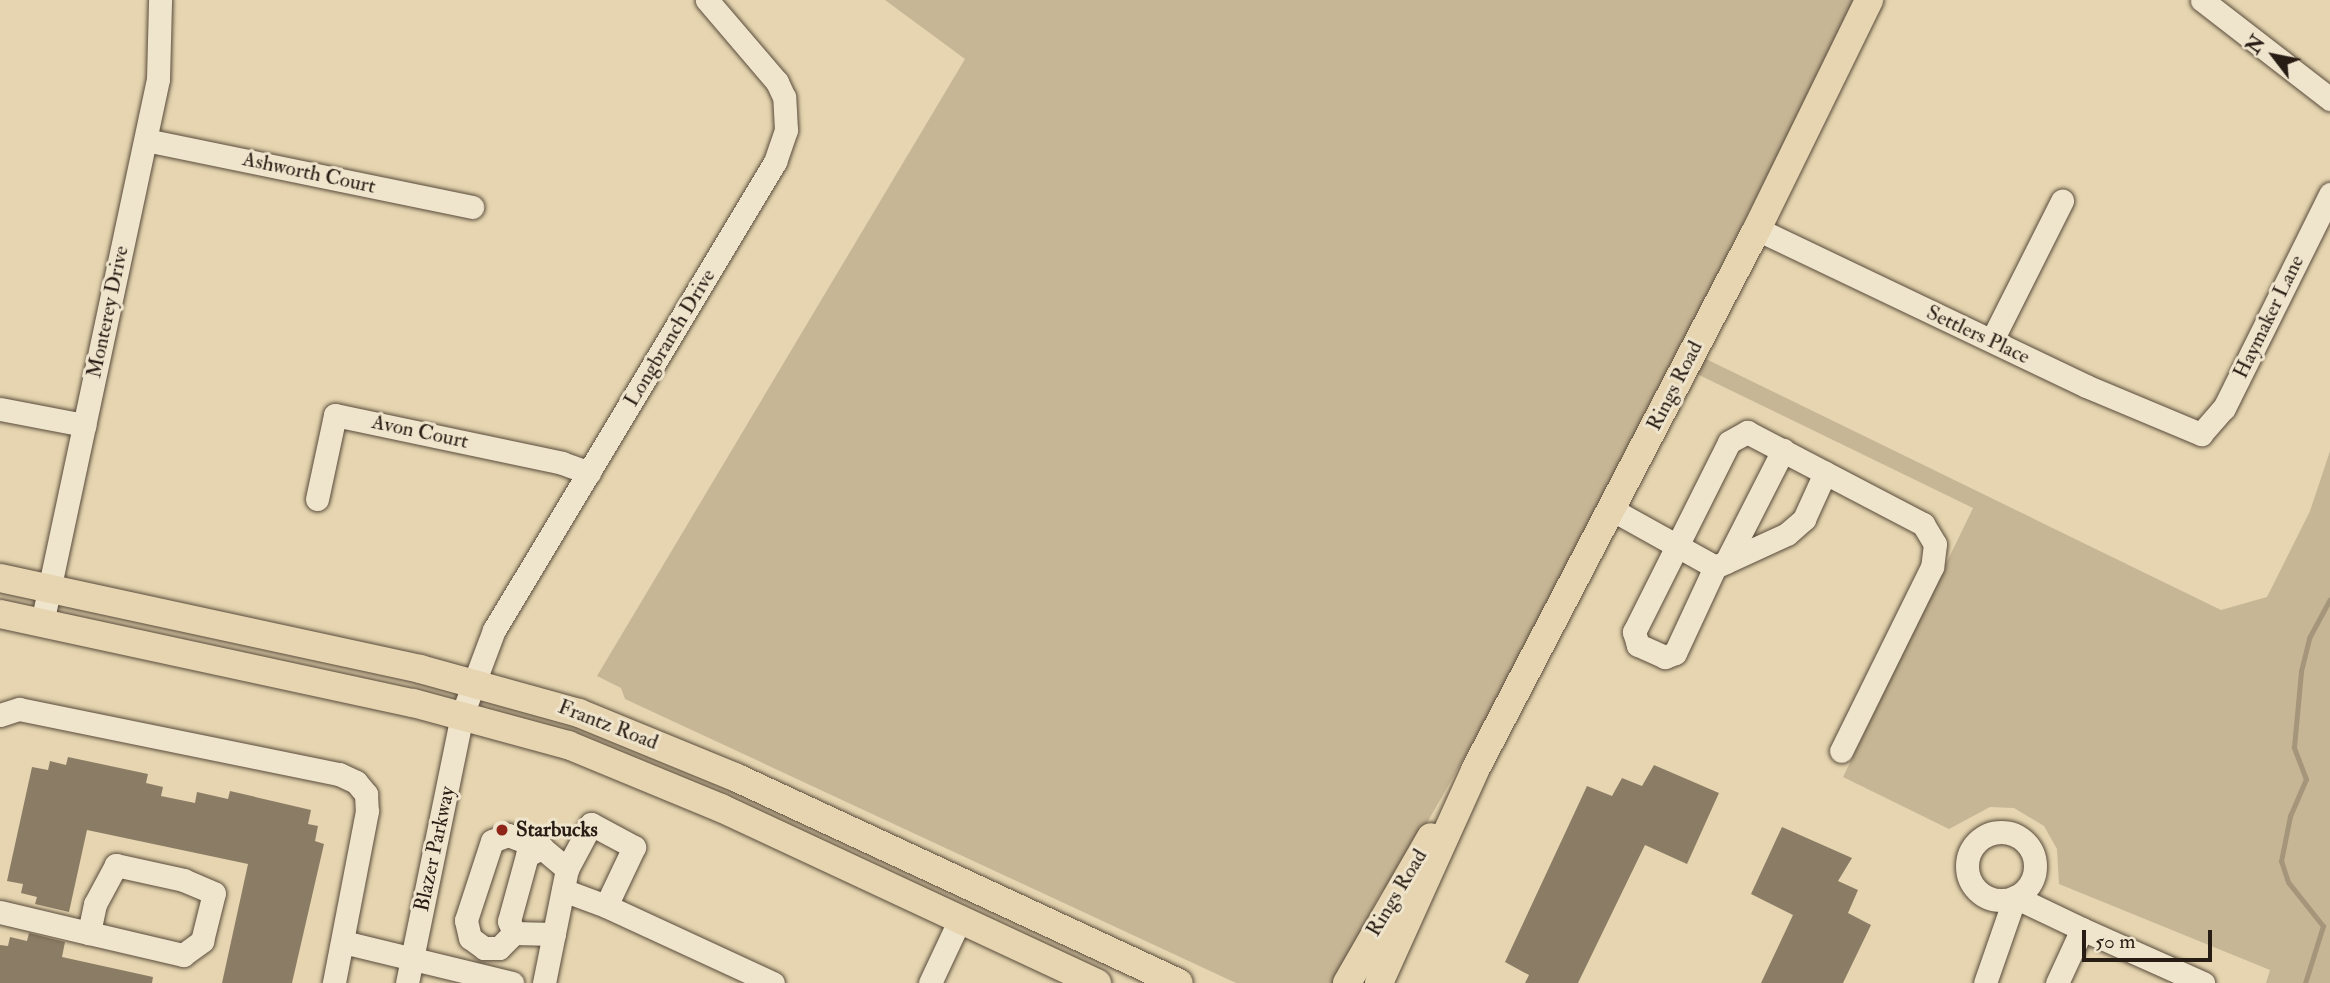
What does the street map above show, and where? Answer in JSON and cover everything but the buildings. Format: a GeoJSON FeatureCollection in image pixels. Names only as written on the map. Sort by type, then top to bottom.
{"type":"FeatureCollection","features":[{"type":"Feature","properties":{"kind":"main road","name":"Rings Road"},"geometry":{"type":"LineString","coordinates":[[1379,983],[1475,770],[1757,229],[1869,0]]}},
{"type":"Feature","properties":{"kind":"main road","name":"Frantz Road"},"geometry":{"type":"LineString","coordinates":[[0,578],[472,681],[525,695],[632,733],[1179,983]]}},
{"type":"Feature","properties":{"kind":"main road","name":"Frantz Road"},"geometry":{"type":"LineString","coordinates":[[0,614],[515,728],[633,770],[1097,983]]}},
{"type":"Feature","properties":{"kind":"main road"},"geometry":{"type":"LineString","coordinates":[[321,684],[472,681]]}},
{"type":"Feature","properties":{"kind":"main road"},"geometry":{"type":"LineString","coordinates":[[462,715],[498,709],[632,733]]}},
{"type":"Feature","properties":{"kind":"main road","name":"Rings Road"},"geometry":{"type":"LineString","coordinates":[[1347,983],[1397,890],[1475,770]]}},
{"type":"Feature","properties":{"kind":"street","name":"Monterey Drive"},"geometry":{"type":"LineString","coordinates":[[42,623],[146,139],[159,68],[160,0]]}},
{"type":"Feature","properties":{"kind":"street","name":"Longbranch Drive"},"geometry":{"type":"LineString","coordinates":[[472,681],[494,630],[775,162],[786,130],[784,97],[778,82],[707,0]]}},
{"type":"Feature","properties":{"kind":"street"},"geometry":{"type":"LineString","coordinates":[[2202,0],[2330,99]]}},
{"type":"Feature","properties":{"kind":"street","name":"Ashworth Court"},"geometry":{"type":"LineString","coordinates":[[146,139],[472,207]]}},
{"type":"Feature","properties":{"kind":"street","name":"Haymaker Lane"},"geometry":{"type":"LineString","coordinates":[[2201,434],[2224,408],[2330,194]]}},
{"type":"Feature","properties":{"kind":"street"},"geometry":{"type":"LineString","coordinates":[[1992,340],[2062,201]]}},
{"type":"Feature","properties":{"kind":"street","name":"Settlers Place"},"geometry":{"type":"LineString","coordinates":[[1757,229],[2171,425],[2201,434]]}},
{"type":"Feature","properties":{"kind":"street"},"geometry":{"type":"LineString","coordinates":[[0,409],[84,425]]}},
{"type":"Feature","properties":{"kind":"street","name":"Avon Court"},"geometry":{"type":"LineString","coordinates":[[317,499],[335,415],[539,458],[589,473]]}},
{"type":"Feature","properties":{"kind":"street"},"geometry":{"type":"LineString","coordinates":[[1783,450],[1675,653],[1665,657],[1638,645],[1634,632],[1729,442],[1747,432],[1783,450],[1923,524],[1936,544],[1932,567],[1841,751]]}},
{"type":"Feature","properties":{"kind":"street"},"geometry":{"type":"LineString","coordinates":[[1611,509],[1678,546],[1721,565],[1787,534],[1804,519],[1825,473]]}},
{"type":"Feature","properties":{"kind":"street","name":"Blazer Parkway"},"geometry":{"type":"LineString","coordinates":[[407,983],[462,715],[472,681]]}},
{"type":"Feature","properties":{"kind":"street"},"geometry":{"type":"LineString","coordinates":[[1,717],[19,709],[339,774],[356,782],[366,794],[367,811],[334,983]]}},
{"type":"Feature","properties":{"kind":"street"},"geometry":{"type":"LineString","coordinates":[[544,983],[565,879],[591,824],[634,847],[606,906]]}},
{"type":"Feature","properties":{"kind":"street"},"geometry":{"type":"LineString","coordinates":[[554,934],[514,933],[499,948],[484,948],[470,938],[466,920],[486,850],[492,841],[508,835],[542,848],[565,879],[606,906],[770,982]]}},
{"type":"Feature","properties":{"kind":"street"},"geometry":{"type":"LineString","coordinates":[[514,933],[509,921],[527,855],[542,848]]}},
{"type":"Feature","properties":{"kind":"street"},"geometry":{"type":"LineString","coordinates":[[0,912],[89,933],[183,955],[202,941],[214,893],[184,880],[116,864],[95,904],[89,933]]}},
{"type":"Feature","properties":{"kind":"street"},"geometry":{"type":"LineString","coordinates":[[1985,983],[2015,897],[2203,983]]}},
{"type":"Feature","properties":{"kind":"street"},"geometry":{"type":"LineString","coordinates":[[929,983],[960,919]]}},
{"type":"Feature","properties":{"kind":"street"},"geometry":{"type":"LineString","coordinates":[[2057,983],[2082,929]]}},
{"type":"Feature","properties":{"kind":"street"},"geometry":{"type":"LineString","coordinates":[[343,942],[512,983]]}},
{"type":"Feature","properties":{"kind":"shaded area"},"geometry":{"type":"Polygon","coordinates":[[[885,0],[1857,0],[1524,653],[1400,870],[1380,894],[1334,983],[1236,983],[625,699],[621,688],[597,676],[965,59],[885,0]]]}},
{"type":"Feature","properties":{"kind":"shaded area"},"geometry":{"type":"Polygon","coordinates":[[[1704,358],[2221,610],[2267,597],[2310,511],[2330,451],[2330,983],[2266,983],[2270,970],[2059,884],[2057,849],[2044,826],[2014,808],[1990,807],[1949,829],[1843,777],[1973,508],[1697,374],[1704,358]]]}},
{"type":"Feature","properties":{"kind":"waterway"},"geometry":{"type":"LineString","coordinates":[[2305,983],[2323,926],[2288,882],[2281,861],[2290,816],[2306,779],[2294,747],[2301,671],[2309,638],[2330,599]]}},
{"type":"Feature","properties":{"kind":"place","name":"Starbucks"},"geometry":{"type":"Point","coordinates":[502,830]}}]}
